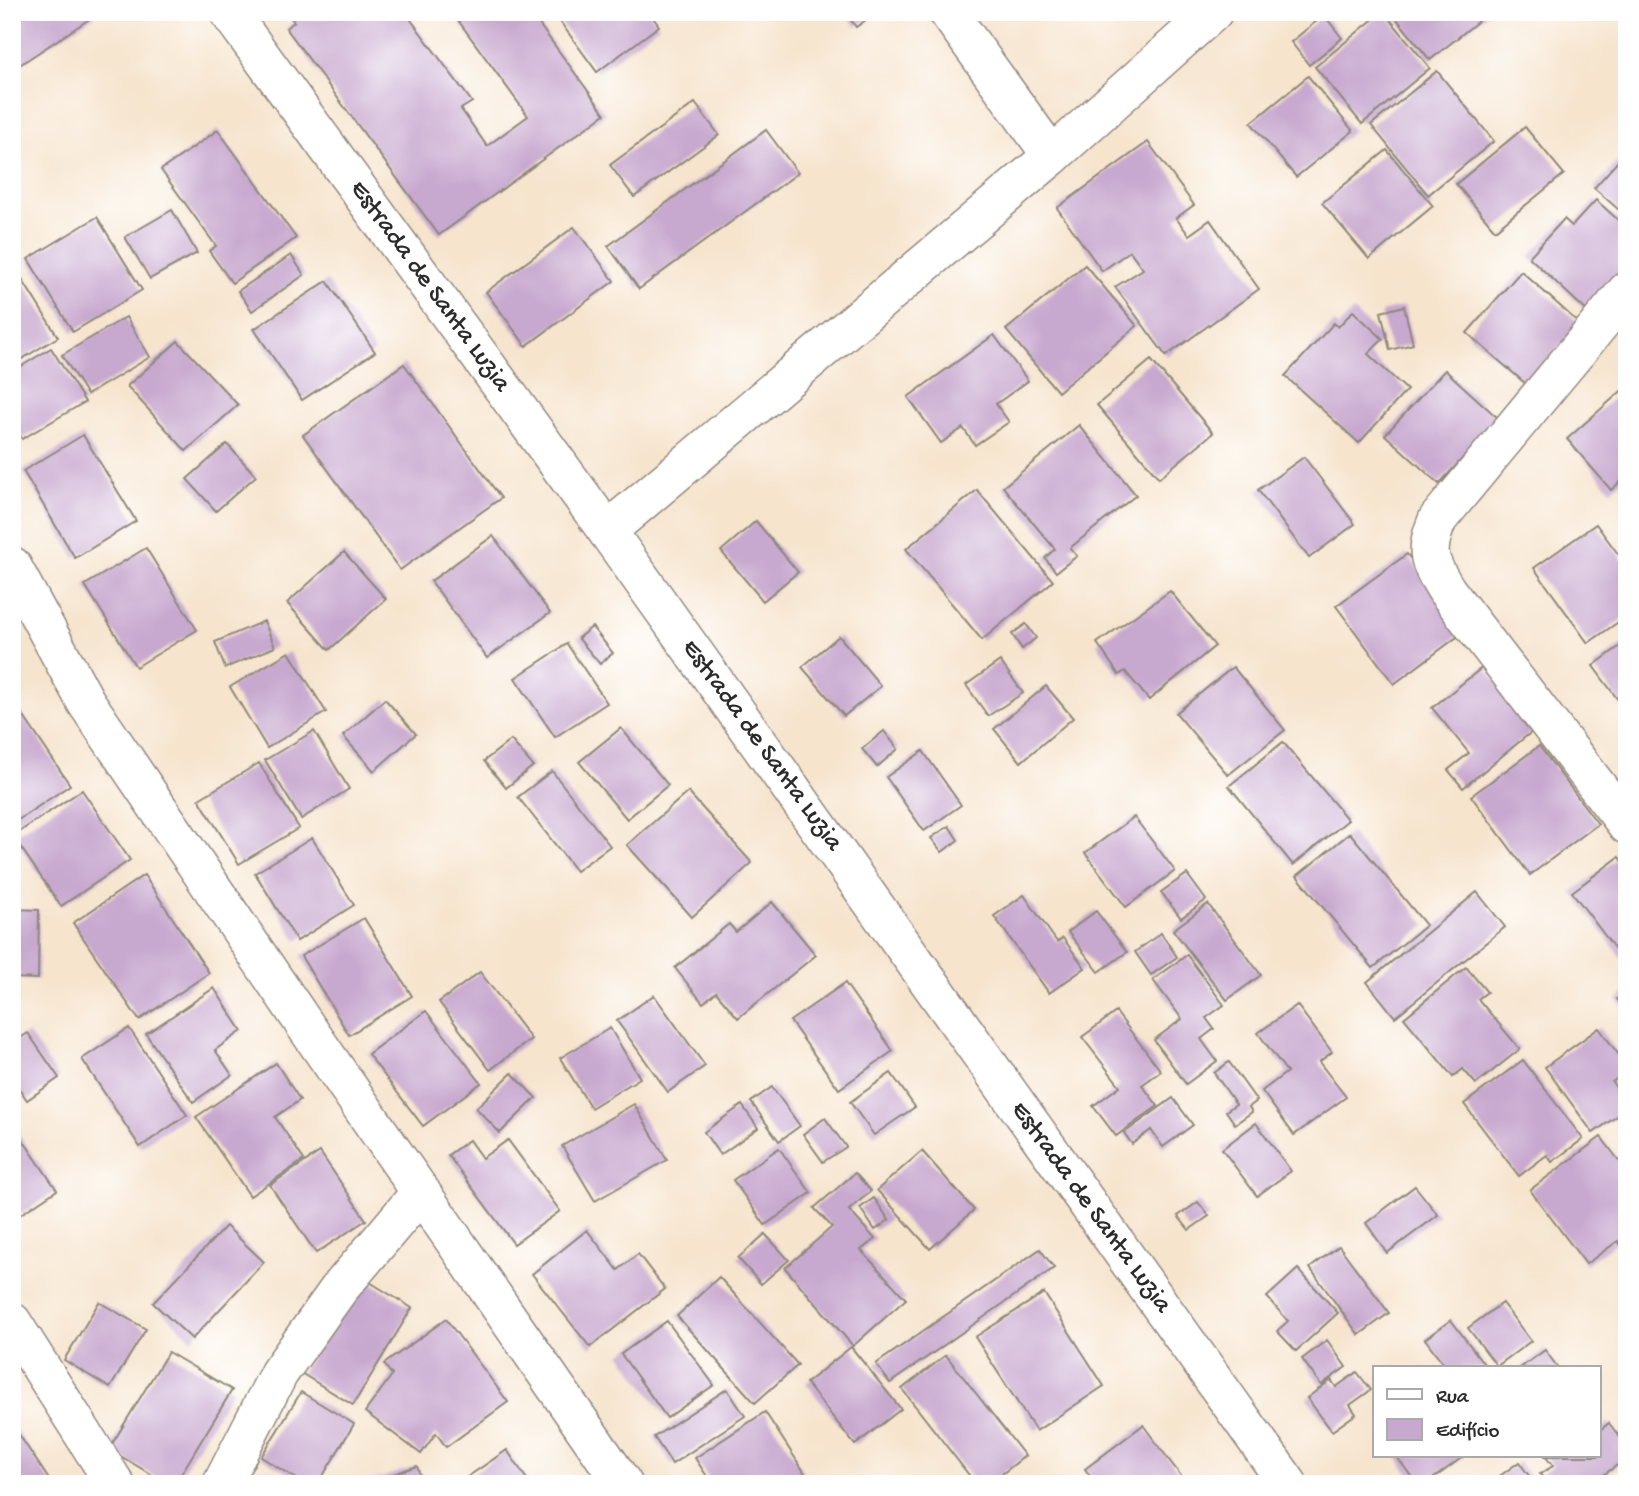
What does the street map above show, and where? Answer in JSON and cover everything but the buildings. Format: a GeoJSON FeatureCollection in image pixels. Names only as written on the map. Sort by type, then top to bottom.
{"type":"FeatureCollection","features":[{"type":"Feature","properties":{"kind":"street","name":"Estrada de Santa Luzia"},"geometry":{"type":"LineString","coordinates":[[229,12],[607,531],[1288,1484]]}},
{"type":"Feature","properties":{"kind":"street"},"geometry":{"type":"LineString","coordinates":[[948,12],[1052,156]]}},
{"type":"Feature","properties":{"kind":"street"},"geometry":{"type":"LineString","coordinates":[[607,531],[1052,156],[1213,12]]}},
{"type":"Feature","properties":{"kind":"street"},"geometry":{"type":"LineString","coordinates":[[1627,291],[1438,519],[1428,542],[1432,569],[1447,592],[1627,825]]}},
{"type":"Feature","properties":{"kind":"street"},"geometry":{"type":"LineString","coordinates":[[12,566],[86,702],[623,1484]]}},
{"type":"Feature","properties":{"kind":"street"},"geometry":{"type":"LineString","coordinates":[[222,1484],[279,1373],[339,1289],[421,1192]]}},
{"type":"Feature","properties":{"kind":"street"},"geometry":{"type":"LineString","coordinates":[[12,1322],[114,1484]]}}]}
